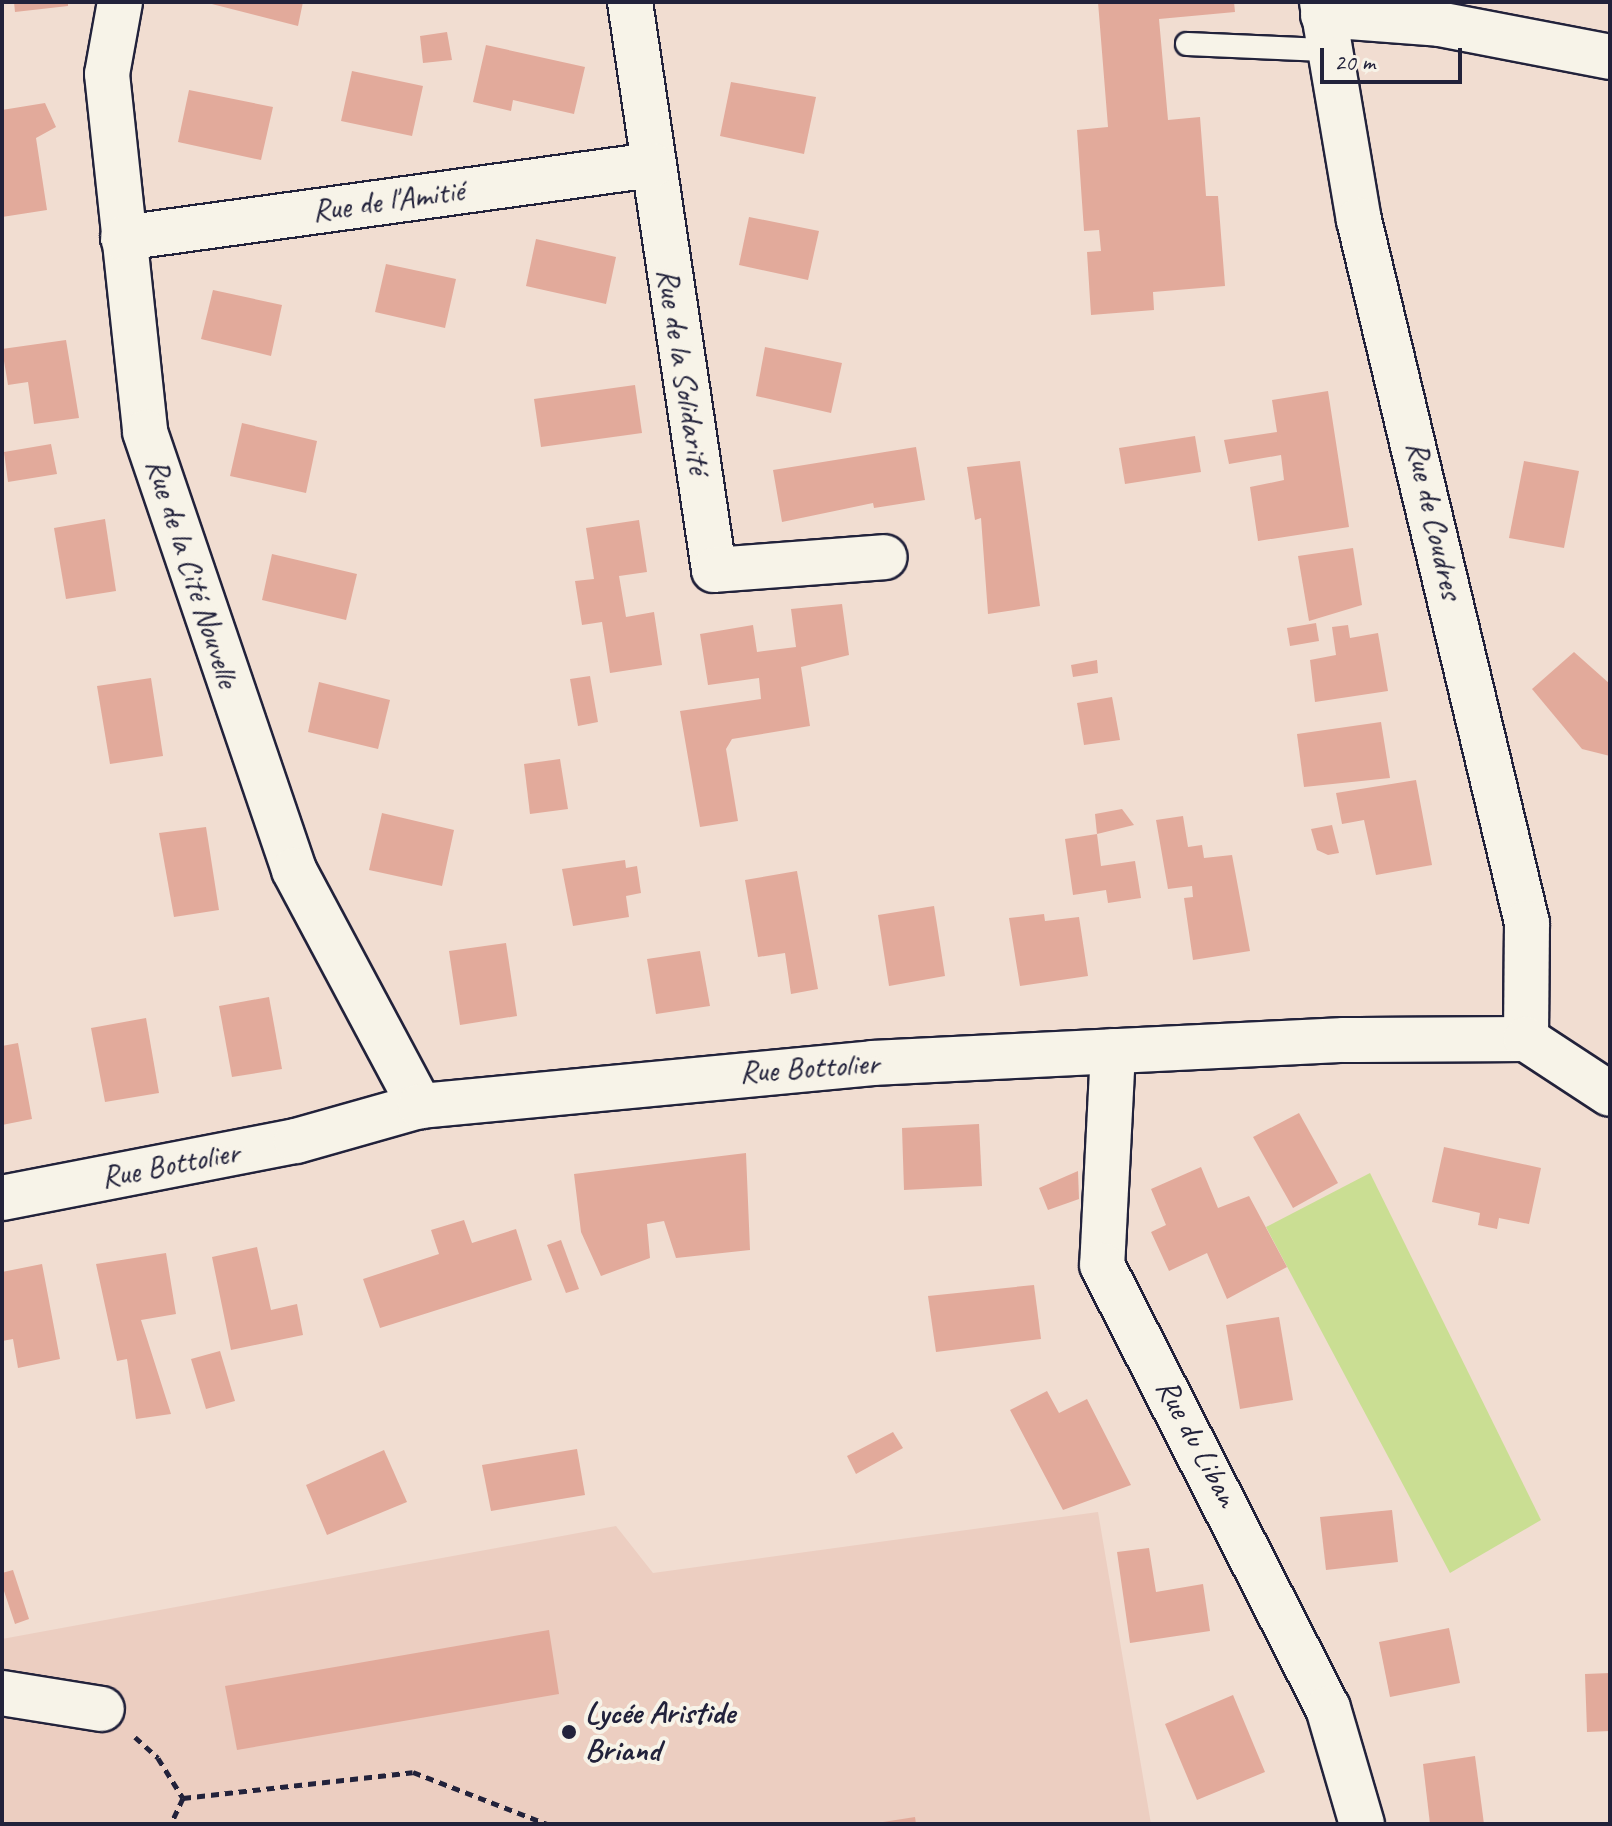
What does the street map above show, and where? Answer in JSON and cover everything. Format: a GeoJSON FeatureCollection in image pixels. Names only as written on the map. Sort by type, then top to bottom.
{"type":"FeatureCollection","features":[{"type":"Feature","properties":{"kind":"street","name":"Rue de la Cité Nouvelle"},"geometry":{"type":"LineString","coordinates":[[120,2],[107,74],[145,432],[186,563],[294,870],[420,1106]]}},
{"type":"Feature","properties":{"kind":"street","name":"Rue de la Solidarité"},"geometry":{"type":"LineString","coordinates":[[630,2],[714,570],[885,557]]}},
{"type":"Feature","properties":{"kind":"street"},"geometry":{"type":"LineString","coordinates":[[1323,22],[1439,24],[1610,57]]}},
{"type":"Feature","properties":{"kind":"street","name":"Rue de Coudres"},"geometry":{"type":"LineString","coordinates":[[1323,22],[1527,923],[1526,1039]]}},
{"type":"Feature","properties":{"kind":"street","name":"Rue de l'Amitié"},"geometry":{"type":"LineString","coordinates":[[123,238],[652,165]]}},
{"type":"Feature","properties":{"kind":"street"},"geometry":{"type":"LineString","coordinates":[[1526,1039],[1610,1094]]}},
{"type":"Feature","properties":{"kind":"street","name":"Rue Bottolier"},"geometry":{"type":"LineString","coordinates":[[2,1198],[296,1141],[420,1106],[583,1086],[1113,1051],[1526,1039]]}},
{"type":"Feature","properties":{"kind":"street","name":"Rue du Liban"},"geometry":{"type":"LineString","coordinates":[[1113,1051],[1102,1265],[1328,1708],[1362,1824]]}},
{"type":"Feature","properties":{"kind":"street"},"geometry":{"type":"LineString","coordinates":[[2,1693],[102,1709]]}},
{"type":"Feature","properties":{"kind":"lane"},"geometry":{"type":"LineString","coordinates":[[1187,44],[1323,22]]}},
{"type":"Feature","properties":{"kind":"path"},"geometry":{"type":"LineString","coordinates":[[102,1709],[158,1758],[183,1798]]}},
{"type":"Feature","properties":{"kind":"path"},"geometry":{"type":"LineString","coordinates":[[183,1798],[413,1772],[547,1824]]}},
{"type":"Feature","properties":{"kind":"path"},"geometry":{"type":"LineString","coordinates":[[171,1824],[183,1798]]}},
{"type":"Feature","properties":{"kind":"shaded area","name":"Lycée Aristide Briand"},"geometry":{"type":"Polygon","coordinates":[[[1098,1512],[1151,1824],[2,1824],[2,1639],[616,1526],[653,1573],[1098,1512]]]}},
{"type":"Feature","properties":{"kind":"green space"},"geometry":{"type":"Polygon","coordinates":[[[1370,1173],[1541,1520],[1450,1573],[1266,1227],[1370,1173]]]}},
{"type":"Feature","properties":{"kind":"building"},"geometry":{"type":"Polygon","coordinates":[[[14,2],[68,2],[68,6],[15,12],[14,2]]]}},
{"type":"Feature","properties":{"kind":"building"},"geometry":{"type":"Polygon","coordinates":[[[204,2],[303,2],[298,26],[204,2]]]}},
{"type":"Feature","properties":{"kind":"building"},"geometry":{"type":"Polygon","coordinates":[[[1098,2],[1234,2],[1235,12],[1159,19],[1168,120],[1200,117],[1206,196],[1218,196],[1225,286],[1153,292],[1154,310],[1091,315],[1087,252],[1101,251],[1099,230],[1084,231],[1077,130],[1108,127],[1098,2]]]}},
{"type":"Feature","properties":{"kind":"building"},"geometry":{"type":"Polygon","coordinates":[[[447,32],[452,60],[423,63],[420,36],[447,32]]]}},
{"type":"Feature","properties":{"kind":"building"},"geometry":{"type":"Polygon","coordinates":[[[486,45],[585,67],[574,114],[513,100],[511,111],[473,102],[486,45]]]}},
{"type":"Feature","properties":{"kind":"building"},"geometry":{"type":"Polygon","coordinates":[[[352,71],[423,86],[412,136],[341,121],[352,71]]]}},
{"type":"Feature","properties":{"kind":"building"},"geometry":{"type":"Polygon","coordinates":[[[731,82],[816,97],[804,154],[720,136],[731,82]]]}},
{"type":"Feature","properties":{"kind":"building"},"geometry":{"type":"Polygon","coordinates":[[[189,90],[273,107],[261,160],[178,142],[189,90]]]}},
{"type":"Feature","properties":{"kind":"building"},"geometry":{"type":"Polygon","coordinates":[[[45,103],[56,127],[36,138],[47,210],[2,217],[2,110],[45,103]]]}},
{"type":"Feature","properties":{"kind":"building"},"geometry":{"type":"Polygon","coordinates":[[[749,217],[819,231],[808,280],[739,265],[749,217]]]}},
{"type":"Feature","properties":{"kind":"building"},"geometry":{"type":"Polygon","coordinates":[[[536,239],[616,257],[606,304],[526,286],[536,239]]]}},
{"type":"Feature","properties":{"kind":"building"},"geometry":{"type":"Polygon","coordinates":[[[386,264],[456,279],[445,328],[375,312],[386,264]]]}},
{"type":"Feature","properties":{"kind":"building"},"geometry":{"type":"Polygon","coordinates":[[[213,290],[282,305],[271,356],[201,339],[213,290]]]}},
{"type":"Feature","properties":{"kind":"building"},"geometry":{"type":"Polygon","coordinates":[[[66,340],[79,418],[34,424],[28,382],[8,385],[2,349],[66,340]]]}},
{"type":"Feature","properties":{"kind":"building"},"geometry":{"type":"Polygon","coordinates":[[[765,347],[842,363],[831,413],[756,396],[765,347]]]}},
{"type":"Feature","properties":{"kind":"building"},"geometry":{"type":"Polygon","coordinates":[[[635,385],[642,433],[541,447],[534,399],[635,385]]]}},
{"type":"Feature","properties":{"kind":"building"},"geometry":{"type":"Polygon","coordinates":[[[1328,391],[1349,527],[1258,541],[1250,487],[1284,480],[1281,455],[1229,464],[1224,440],[1277,432],[1272,400],[1328,391]]]}},
{"type":"Feature","properties":{"kind":"building"},"geometry":{"type":"Polygon","coordinates":[[[242,423],[317,441],[306,493],[230,476],[242,423]]]}},
{"type":"Feature","properties":{"kind":"building"},"geometry":{"type":"Polygon","coordinates":[[[1195,436],[1201,472],[1125,484],[1119,448],[1195,436]]]}},
{"type":"Feature","properties":{"kind":"building"},"geometry":{"type":"Polygon","coordinates":[[[51,444],[57,474],[8,482],[4,452],[51,444]]]}},
{"type":"Feature","properties":{"kind":"building"},"geometry":{"type":"Polygon","coordinates":[[[916,447],[925,500],[874,508],[873,503],[782,522],[773,470],[916,447]]]}},
{"type":"Feature","properties":{"kind":"building"},"geometry":{"type":"Polygon","coordinates":[[[1020,461],[1040,606],[988,614],[981,518],[975,520],[967,467],[1020,461]]]}},
{"type":"Feature","properties":{"kind":"building"},"geometry":{"type":"Polygon","coordinates":[[[1524,461],[1579,471],[1564,548],[1509,538],[1524,461]]]}},
{"type":"Feature","properties":{"kind":"building"},"geometry":{"type":"Polygon","coordinates":[[[105,519],[116,591],[66,599],[54,528],[105,519]]]}},
{"type":"Feature","properties":{"kind":"building"},"geometry":{"type":"Polygon","coordinates":[[[639,520],[647,572],[619,576],[626,617],[654,612],[662,665],[610,673],[602,622],[582,625],[575,581],[594,579],[586,528],[639,520]]]}},
{"type":"Feature","properties":{"kind":"building"},"geometry":{"type":"Polygon","coordinates":[[[1353,548],[1362,605],[1309,621],[1298,556],[1353,548]]]}},
{"type":"Feature","properties":{"kind":"building"},"geometry":{"type":"Polygon","coordinates":[[[272,554],[357,574],[346,620],[262,600],[272,554]]]}},
{"type":"Feature","properties":{"kind":"building"},"geometry":{"type":"Polygon","coordinates":[[[842,604],[849,655],[801,667],[810,726],[732,739],[726,749],[738,821],[700,827],[680,711],[761,699],[759,678],[708,685],[700,634],[753,625],[757,652],[796,647],[791,609],[842,604]]]}},
{"type":"Feature","properties":{"kind":"building"},"geometry":{"type":"Polygon","coordinates":[[[1316,623],[1319,641],[1290,646],[1287,628],[1316,623]]]}},
{"type":"Feature","properties":{"kind":"building"},"geometry":{"type":"Polygon","coordinates":[[[1348,625],[1350,638],[1378,633],[1388,691],[1315,702],[1310,660],[1336,655],[1332,627],[1348,625]]]}},
{"type":"Feature","properties":{"kind":"building"},"geometry":{"type":"Polygon","coordinates":[[[1574,652],[1610,684],[1610,756],[1582,749],[1532,689],[1574,652]]]}},
{"type":"Feature","properties":{"kind":"building"},"geometry":{"type":"Polygon","coordinates":[[[1097,660],[1098,673],[1073,677],[1071,665],[1097,660]]]}},
{"type":"Feature","properties":{"kind":"building"},"geometry":{"type":"Polygon","coordinates":[[[590,676],[598,722],[578,726],[570,679],[590,676]]]}},
{"type":"Feature","properties":{"kind":"building"},"geometry":{"type":"Polygon","coordinates":[[[151,678],[163,756],[110,764],[97,686],[151,678]]]}},
{"type":"Feature","properties":{"kind":"building"},"geometry":{"type":"Polygon","coordinates":[[[319,682],[390,700],[378,749],[308,732],[319,682]]]}},
{"type":"Feature","properties":{"kind":"building"},"geometry":{"type":"Polygon","coordinates":[[[1112,697],[1120,740],[1084,745],[1077,703],[1112,697]]]}},
{"type":"Feature","properties":{"kind":"building"},"geometry":{"type":"Polygon","coordinates":[[[1381,722],[1390,778],[1304,787],[1297,734],[1381,722]]]}},
{"type":"Feature","properties":{"kind":"building"},"geometry":{"type":"Polygon","coordinates":[[[560,759],[568,809],[530,814],[524,764],[560,759]]]}},
{"type":"Feature","properties":{"kind":"building"},"geometry":{"type":"Polygon","coordinates":[[[1416,780],[1432,865],[1376,875],[1364,820],[1342,824],[1336,793],[1416,780]]]}},
{"type":"Feature","properties":{"kind":"building"},"geometry":{"type":"Polygon","coordinates":[[[1122,809],[1134,825],[1097,834],[1095,814],[1122,809]]]}},
{"type":"Feature","properties":{"kind":"building"},"geometry":{"type":"Polygon","coordinates":[[[382,813],[454,830],[442,886],[369,870],[382,813]]]}},
{"type":"Feature","properties":{"kind":"building"},"geometry":{"type":"Polygon","coordinates":[[[1183,816],[1188,847],[1202,845],[1204,858],[1232,855],[1250,951],[1193,960],[1184,898],[1193,897],[1192,886],[1168,889],[1156,820],[1183,816]]]}},
{"type":"Feature","properties":{"kind":"building"},"geometry":{"type":"Polygon","coordinates":[[[1332,825],[1339,853],[1328,855],[1317,850],[1311,829],[1332,825]]]}},
{"type":"Feature","properties":{"kind":"building"},"geometry":{"type":"Polygon","coordinates":[[[206,827],[219,910],[174,917],[159,833],[206,827]]]}},
{"type":"Feature","properties":{"kind":"building"},"geometry":{"type":"Polygon","coordinates":[[[1097,834],[1101,866],[1135,861],[1141,898],[1108,903],[1106,890],[1073,895],[1065,839],[1097,834]]]}},
{"type":"Feature","properties":{"kind":"building"},"geometry":{"type":"Polygon","coordinates":[[[625,860],[626,868],[637,866],[641,893],[626,896],[629,917],[573,926],[562,869],[625,860]]]}},
{"type":"Feature","properties":{"kind":"building"},"geometry":{"type":"Polygon","coordinates":[[[797,871],[818,989],[791,994],[785,953],[758,957],[745,880],[797,871]]]}},
{"type":"Feature","properties":{"kind":"building"},"geometry":{"type":"Polygon","coordinates":[[[934,906],[945,976],[889,986],[878,915],[934,906]]]}},
{"type":"Feature","properties":{"kind":"building"},"geometry":{"type":"Polygon","coordinates":[[[1044,914],[1045,921],[1079,917],[1088,976],[1020,986],[1009,918],[1044,914]]]}},
{"type":"Feature","properties":{"kind":"building"},"geometry":{"type":"Polygon","coordinates":[[[506,943],[517,1016],[460,1025],[449,951],[506,943]]]}},
{"type":"Feature","properties":{"kind":"building"},"geometry":{"type":"Polygon","coordinates":[[[700,951],[710,1006],[656,1014],[647,959],[700,951]]]}},
{"type":"Feature","properties":{"kind":"building"},"geometry":{"type":"Polygon","coordinates":[[[269,997],[282,1069],[232,1077],[219,1006],[269,997]]]}},
{"type":"Feature","properties":{"kind":"building"},"geometry":{"type":"Polygon","coordinates":[[[146,1018],[159,1093],[105,1102],[91,1028],[146,1018]]]}},
{"type":"Feature","properties":{"kind":"building"},"geometry":{"type":"Polygon","coordinates":[[[18,1043],[32,1119],[2,1125],[2,1046],[18,1043]]]}},
{"type":"Feature","properties":{"kind":"building"},"geometry":{"type":"Polygon","coordinates":[[[1299,1113],[1338,1183],[1293,1208],[1253,1137],[1299,1113]]]}},
{"type":"Feature","properties":{"kind":"building"},"geometry":{"type":"Polygon","coordinates":[[[979,1124],[982,1186],[904,1190],[902,1128],[979,1124]]]}},
{"type":"Feature","properties":{"kind":"building"},"geometry":{"type":"Polygon","coordinates":[[[1444,1147],[1541,1168],[1529,1224],[1499,1218],[1497,1229],[1478,1225],[1480,1213],[1432,1202],[1444,1147]]]}},
{"type":"Feature","properties":{"kind":"building"},"geometry":{"type":"Polygon","coordinates":[[[746,1153],[750,1250],[676,1258],[664,1221],[647,1224],[650,1258],[601,1276],[581,1232],[574,1174],[746,1153]]]}},
{"type":"Feature","properties":{"kind":"building"},"geometry":{"type":"Polygon","coordinates":[[[1201,1167],[1218,1208],[1249,1196],[1287,1267],[1227,1299],[1207,1253],[1169,1271],[1151,1232],[1166,1225],[1151,1189],[1201,1167]]]}},
{"type":"Feature","properties":{"kind":"building"},"geometry":{"type":"Polygon","coordinates":[[[1078,1171],[1079,1199],[1048,1210],[1039,1188],[1078,1171]]]}},
{"type":"Feature","properties":{"kind":"building"},"geometry":{"type":"Polygon","coordinates":[[[464,1220],[472,1243],[516,1229],[532,1280],[380,1328],[363,1279],[439,1254],[431,1230],[464,1220]]]}},
{"type":"Feature","properties":{"kind":"building"},"geometry":{"type":"Polygon","coordinates":[[[561,1240],[579,1289],[566,1293],[547,1245],[561,1240]]]}},
{"type":"Feature","properties":{"kind":"building"},"geometry":{"type":"Polygon","coordinates":[[[257,1247],[271,1310],[297,1304],[303,1335],[231,1350],[212,1257],[257,1247]]]}},
{"type":"Feature","properties":{"kind":"building"},"geometry":{"type":"Polygon","coordinates":[[[166,1253],[176,1314],[141,1320],[171,1414],[136,1419],[127,1359],[117,1361],[96,1264],[166,1253]]]}},
{"type":"Feature","properties":{"kind":"building"},"geometry":{"type":"Polygon","coordinates":[[[42,1264],[60,1359],[18,1368],[13,1339],[2,1341],[2,1272],[42,1264]]]}},
{"type":"Feature","properties":{"kind":"building"},"geometry":{"type":"Polygon","coordinates":[[[1034,1285],[1041,1339],[936,1352],[928,1296],[1034,1285]]]}},
{"type":"Feature","properties":{"kind":"building"},"geometry":{"type":"Polygon","coordinates":[[[1279,1317],[1293,1400],[1240,1409],[1226,1325],[1279,1317]]]}},
{"type":"Feature","properties":{"kind":"building"},"geometry":{"type":"Polygon","coordinates":[[[220,1351],[235,1401],[206,1409],[191,1359],[220,1351]]]}},
{"type":"Feature","properties":{"kind":"building"},"geometry":{"type":"Polygon","coordinates":[[[1047,1391],[1059,1413],[1087,1399],[1131,1485],[1063,1510],[1010,1410],[1047,1391]]]}},
{"type":"Feature","properties":{"kind":"building"},"geometry":{"type":"Polygon","coordinates":[[[893,1432],[903,1448],[856,1474],[847,1456],[893,1432]]]}},
{"type":"Feature","properties":{"kind":"building"},"geometry":{"type":"Polygon","coordinates":[[[577,1449],[585,1495],[491,1511],[482,1465],[577,1449]]]}},
{"type":"Feature","properties":{"kind":"building"},"geometry":{"type":"Polygon","coordinates":[[[384,1450],[407,1502],[327,1535],[306,1485],[384,1450]]]}},
{"type":"Feature","properties":{"kind":"building"},"geometry":{"type":"Polygon","coordinates":[[[1392,1510],[1398,1562],[1326,1570],[1320,1517],[1392,1510]]]}},
{"type":"Feature","properties":{"kind":"building"},"geometry":{"type":"Polygon","coordinates":[[[1149,1548],[1156,1592],[1203,1584],[1210,1631],[1130,1643],[1117,1552],[1149,1548]]]}},
{"type":"Feature","properties":{"kind":"building"},"geometry":{"type":"Polygon","coordinates":[[[13,1570],[29,1619],[15,1624],[2,1585],[2,1573],[13,1570]]]}},
{"type":"Feature","properties":{"kind":"building"},"geometry":{"type":"Polygon","coordinates":[[[1449,1628],[1460,1683],[1390,1697],[1379,1642],[1449,1628]]]}},
{"type":"Feature","properties":{"kind":"building"},"geometry":{"type":"Polygon","coordinates":[[[549,1630],[559,1694],[237,1750],[225,1686],[549,1630]]]}},
{"type":"Feature","properties":{"kind":"building"},"geometry":{"type":"Polygon","coordinates":[[[1610,1673],[1610,1731],[1587,1732],[1585,1674],[1610,1673]]]}},
{"type":"Feature","properties":{"kind":"building"},"geometry":{"type":"Polygon","coordinates":[[[1233,1695],[1265,1772],[1197,1800],[1165,1724],[1233,1695]]]}},
{"type":"Feature","properties":{"kind":"building"},"geometry":{"type":"Polygon","coordinates":[[[1475,1756],[1484,1824],[1430,1824],[1423,1764],[1475,1756]]]}},
{"type":"Feature","properties":{"kind":"building"},"geometry":{"type":"Polygon","coordinates":[[[915,1817],[916,1824],[883,1824],[883,1822],[915,1817]]]}},
{"type":"Feature","properties":{"kind":"place","name":"Lycée Aristide Briand"},"geometry":{"type":"Point","coordinates":[569,1732]}}]}
